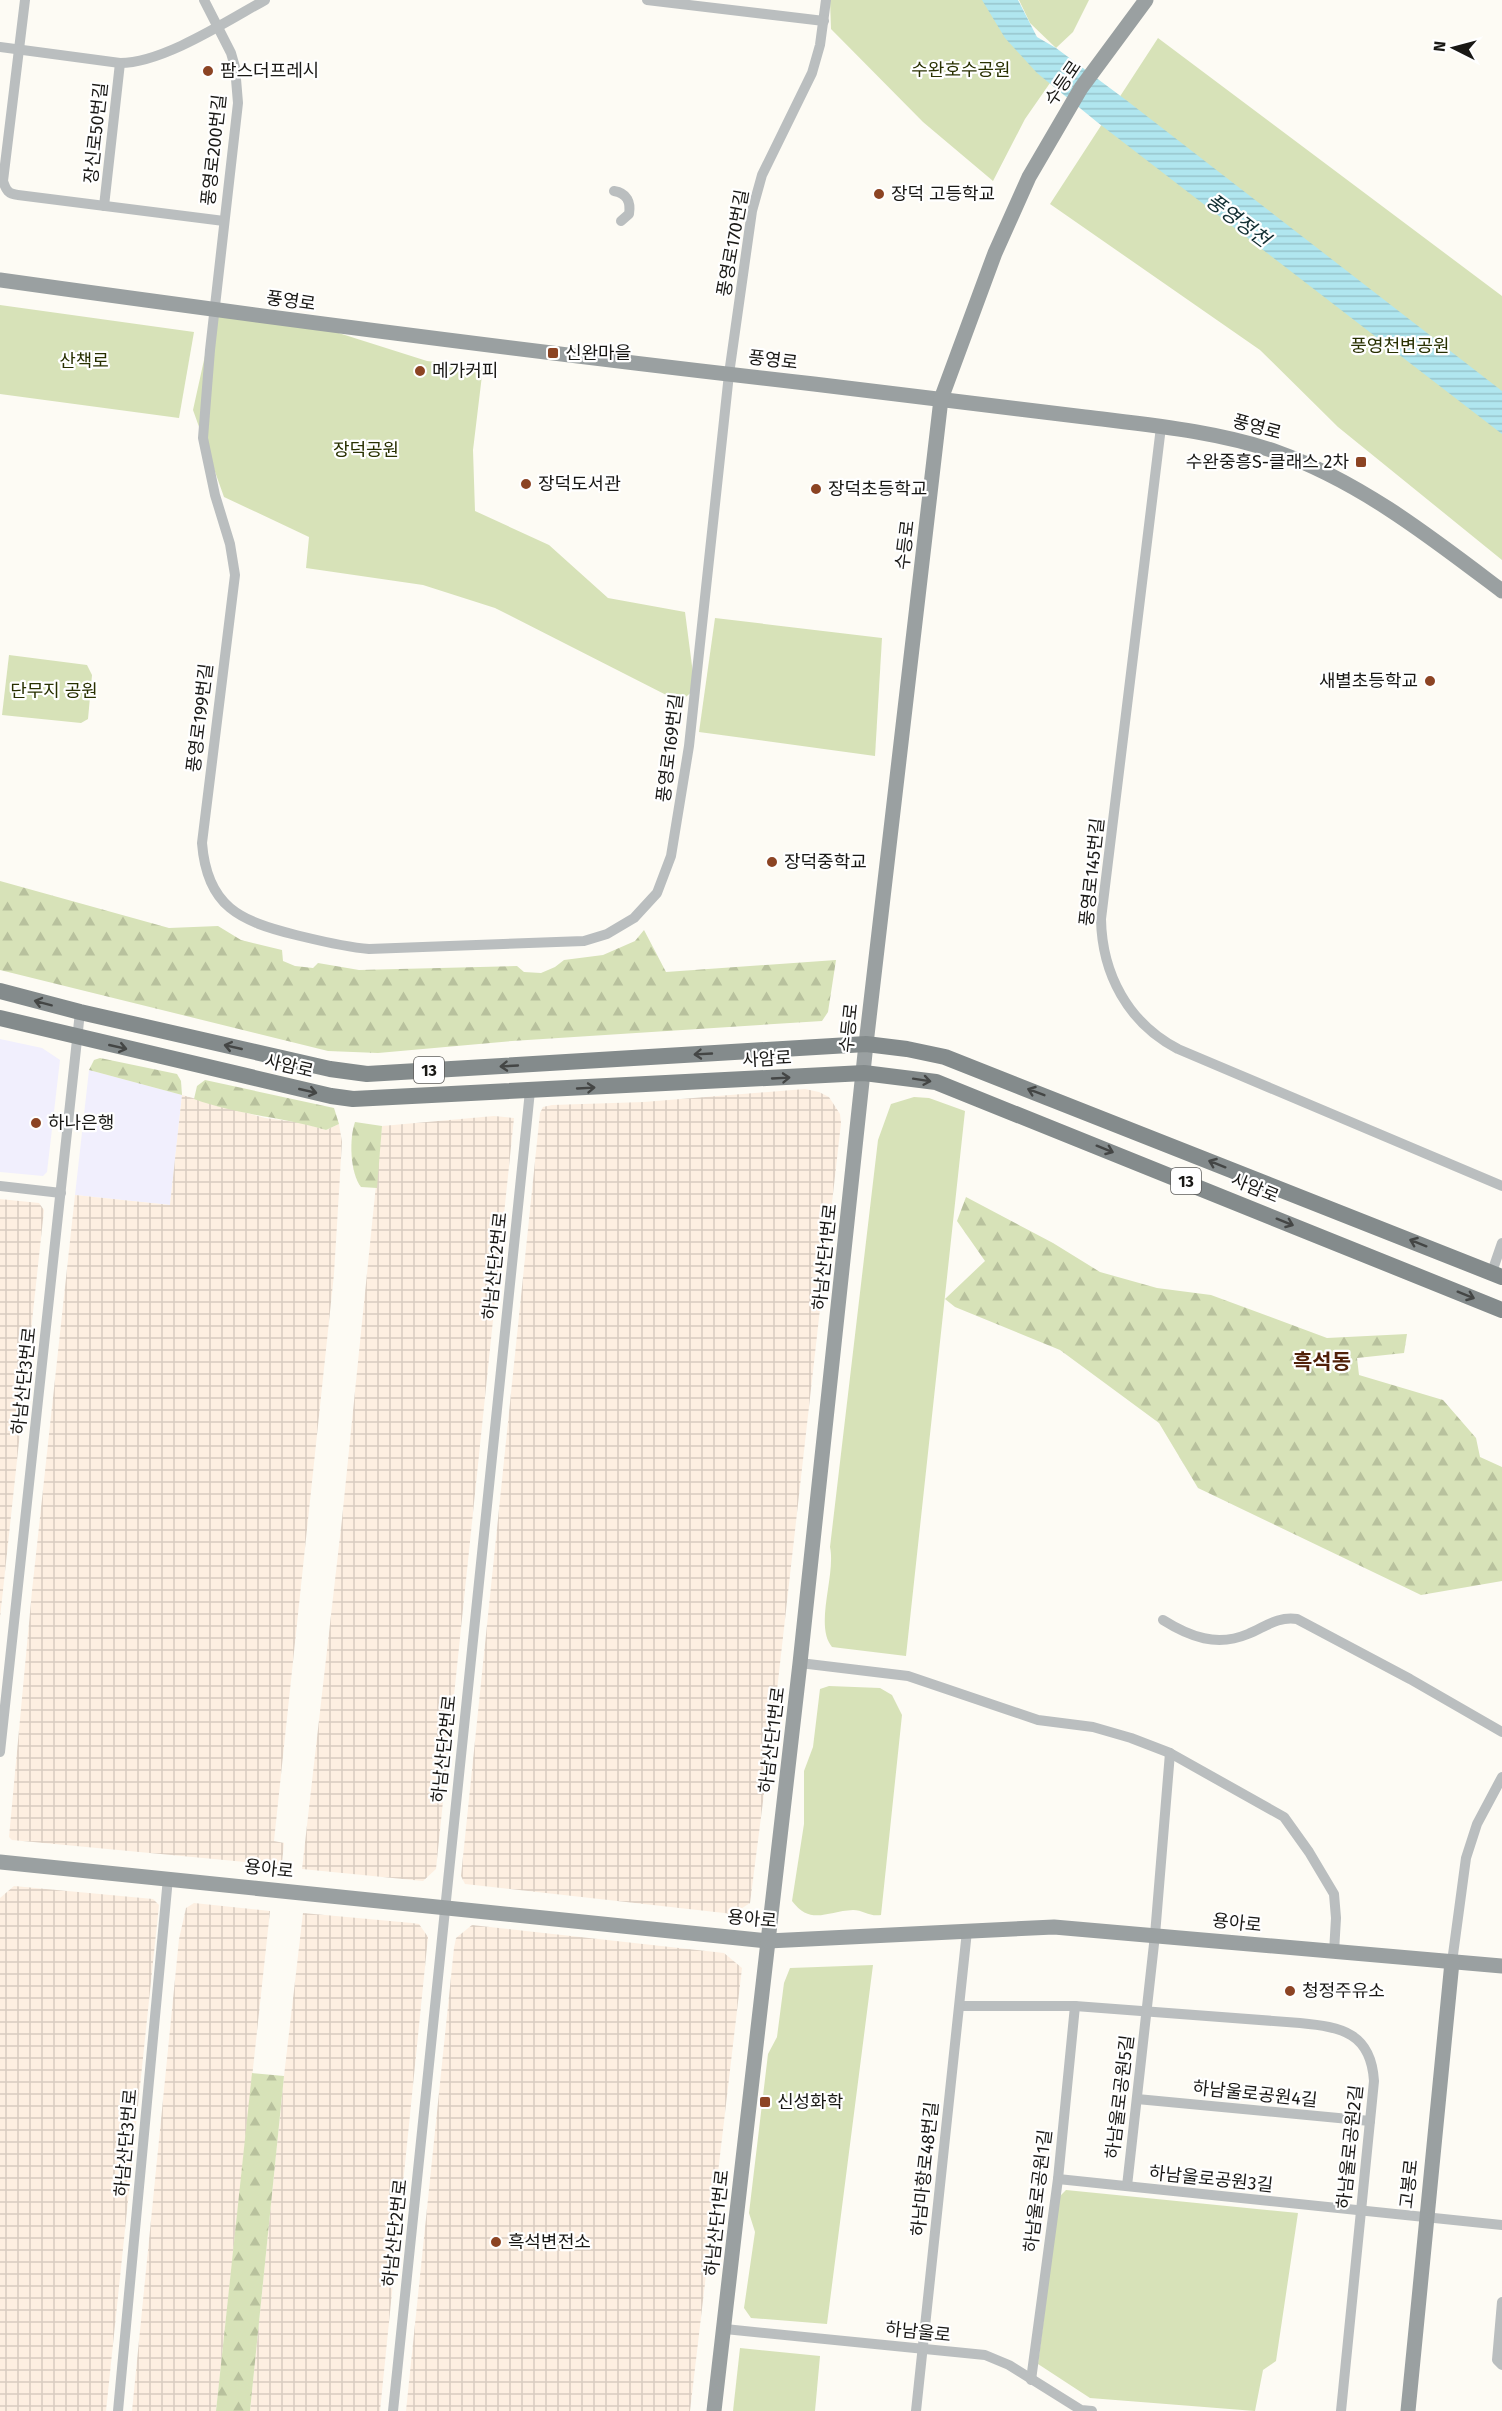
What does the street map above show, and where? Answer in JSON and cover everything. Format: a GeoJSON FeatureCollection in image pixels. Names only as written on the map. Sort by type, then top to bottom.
{"type":"FeatureCollection","features":[{"type":"Feature","properties":{"kind":"main road","name":"사암로"},"geometry":{"type":"LineString","coordinates":[[0,991],[80,1012],[330,1069],[367,1074],[866,1044],[907,1049],[945,1057],[1497,1274]]}},
{"type":"Feature","properties":{"kind":"main road","name":"사암로"},"geometry":{"type":"LineString","coordinates":[[0,1018],[331,1096],[353,1099],[864,1073],[936,1082],[1502,1310]]}},
{"type":"Feature","properties":{"kind":"street"},"geometry":{"type":"LineString","coordinates":[[25,0],[3,182],[10,194],[224,221]]}},
{"type":"Feature","properties":{"kind":"street","name":"풍영로200번길"},"geometry":{"type":"LineString","coordinates":[[204,0],[231,53],[235,67],[238,103],[215,310]]}},
{"type":"Feature","properties":{"kind":"street"},"geometry":{"type":"LineString","coordinates":[[217,27],[265,0]]}},
{"type":"Feature","properties":{"kind":"street"},"geometry":{"type":"LineString","coordinates":[[647,0],[824,21]]}},
{"type":"Feature","properties":{"kind":"street","name":"풍영로170번길"},"geometry":{"type":"LineString","coordinates":[[729,375],[752,212],[762,174],[812,73],[824,21],[826,0]]}},
{"type":"Feature","properties":{"kind":"street","name":"수등로"},"geometry":{"type":"LineString","coordinates":[[864,1073],[941,399],[995,253],[1045,148],[1082,87],[1146,0]]}},
{"type":"Feature","properties":{"kind":"street","name":"장신로50번길"},"geometry":{"type":"LineString","coordinates":[[0,47],[120,63],[151,58],[217,27]]}},
{"type":"Feature","properties":{"kind":"street","name":"장신로50번길"},"geometry":{"type":"LineString","coordinates":[[104,206],[120,63]]}},
{"type":"Feature","properties":{"kind":"street"},"geometry":{"type":"LineString","coordinates":[[614,191],[619,192],[628,200],[630,207],[629,214],[621,221]]}},
{"type":"Feature","properties":{"kind":"street","name":"풍영로"},"geometry":{"type":"LineString","coordinates":[[0,280],[489,346],[1161,427],[1257,445],[1316,468],[1358,490],[1436,541],[1502,591]]}},
{"type":"Feature","properties":{"kind":"street","name":"풍영로199번길"},"geometry":{"type":"LineString","coordinates":[[215,310],[203,438],[208,466],[230,544],[235,575],[202,843],[204,867],[221,899],[231,911],[254,924],[342,946],[369,950],[442,947]]}},
{"type":"Feature","properties":{"kind":"street","name":"풍영로169번길"},"geometry":{"type":"LineString","coordinates":[[442,947],[567,942],[595,938],[607,934],[634,918],[657,893],[673,847],[689,746],[729,375]]}},
{"type":"Feature","properties":{"kind":"street","name":"풍영로145번길"},"geometry":{"type":"LineString","coordinates":[[1161,427],[1101,919],[1102,943],[1119,992],[1137,1018],[1165,1043],[1502,1186]]}},
{"type":"Feature","properties":{"kind":"street","name":"하남산단3번로"},"geometry":{"type":"LineString","coordinates":[[0,1752],[80,1012]]}},
{"type":"Feature","properties":{"kind":"street","name":"하남산단1번로"},"geometry":{"type":"LineString","coordinates":[[714,2411],[800,1663],[864,1073]]}},
{"type":"Feature","properties":{"kind":"street","name":"하남산단2번로"},"geometry":{"type":"LineString","coordinates":[[393,2411],[530,1091]]}},
{"type":"Feature","properties":{"kind":"street"},"geometry":{"type":"LineString","coordinates":[[0,1186],[62,1193]]}},
{"type":"Feature","properties":{"kind":"street"},"geometry":{"type":"LineString","coordinates":[[1497,1274],[1502,1243]]}},
{"type":"Feature","properties":{"kind":"street"},"geometry":{"type":"LineString","coordinates":[[1163,1620],[1191,1635],[1209,1641],[1220,1641],[1247,1634],[1276,1620],[1297,1619],[1410,1679],[1502,1732]]}},
{"type":"Feature","properties":{"kind":"street"},"geometry":{"type":"LineString","coordinates":[[800,1663],[908,1676],[1038,1720],[1093,1727],[1170,1753],[1284,1817],[1309,1852],[1334,1894],[1336,1918],[1334,1952]]}},
{"type":"Feature","properties":{"kind":"street","name":"하남울로공원5길"},"geometry":{"type":"LineString","coordinates":[[1126,2186],[1155,1935],[1170,1753]]}},
{"type":"Feature","properties":{"kind":"street"},"geometry":{"type":"LineString","coordinates":[[1452,1962],[1466,1858],[1478,1824],[1502,1777]]}},
{"type":"Feature","properties":{"kind":"street","name":"용아로"},"geometry":{"type":"LineString","coordinates":[[0,1862],[768,1941],[1054,1927],[1502,1966]]}},
{"type":"Feature","properties":{"kind":"street","name":"하남산단3번로"},"geometry":{"type":"LineString","coordinates":[[118,2411],[168,1878]]}},
{"type":"Feature","properties":{"kind":"street","name":"하남마항로48번길"},"geometry":{"type":"LineString","coordinates":[[916,2411],[967,1931]]}},
{"type":"Feature","properties":{"kind":"street","name":"고봉로"},"geometry":{"type":"LineString","coordinates":[[1408,2411],[1452,1962]]}},
{"type":"Feature","properties":{"kind":"street","name":"하남울로공원2길"},"geometry":{"type":"LineString","coordinates":[[960,2006],[1075,2006],[1320,2025],[1330,2026],[1354,2036],[1365,2046],[1373,2069],[1370,2121],[1341,2411]]}},
{"type":"Feature","properties":{"kind":"street","name":"하남울로공원1길"},"geometry":{"type":"LineString","coordinates":[[1030,2380],[1058,2179],[1075,2006]]}},
{"type":"Feature","properties":{"kind":"street","name":"하남울로공원4길"},"geometry":{"type":"LineString","coordinates":[[1137,2099],[1370,2121]]}},
{"type":"Feature","properties":{"kind":"street","name":"하남울로공원3길"},"geometry":{"type":"LineString","coordinates":[[1058,2179],[1502,2225]]}},
{"type":"Feature","properties":{"kind":"street"},"geometry":{"type":"LineString","coordinates":[[1502,2302],[1497,2360],[1502,2365]]}},
{"type":"Feature","properties":{"kind":"street","name":"하남울로"},"geometry":{"type":"LineString","coordinates":[[725,2329],[985,2355],[1009,2365],[1081,2410],[1092,2411]]}},
{"type":"Feature","properties":{"kind":"shaded area"},"geometry":{"type":"Polygon","coordinates":[[[0,1039],[42,1048],[60,1060],[47,1172],[43,1176],[0,1172],[0,1039]]]}},
{"type":"Feature","properties":{"kind":"shaded area"},"geometry":{"type":"Polygon","coordinates":[[[89,1070],[182,1095],[170,1205],[75,1195],[89,1070]]]}},
{"type":"Feature","properties":{"kind":"shaded area"},"geometry":{"type":"Polygon","coordinates":[[[805,1089],[829,1097],[840,1114],[841,1123],[775,1708],[750,1903],[733,1914],[465,1884],[461,1876],[540,1113],[543,1107],[552,1105],[644,1102],[805,1089]]]}},
{"type":"Feature","properties":{"kind":"shaded area"},"geometry":{"type":"Polygon","coordinates":[[[182,1095],[265,1118],[303,1123],[326,1130],[339,1124],[342,1142],[334,1274],[274,1841],[284,1843],[282,1863],[278,1865],[12,1840],[9,1837],[32,1591],[75,1195],[170,1205],[182,1095]]]}},
{"type":"Feature","properties":{"kind":"shaded area"},"geometry":{"type":"Polygon","coordinates":[[[494,1116],[514,1118],[436,1869],[423,1881],[302,1869],[342,1519],[382,1126],[494,1116]]]}},
{"type":"Feature","properties":{"kind":"shaded area"},"geometry":{"type":"Polygon","coordinates":[[[0,1199],[39,1203],[44,1210],[0,1618],[0,1199]]]}},
{"type":"Feature","properties":{"kind":"shaded area"},"geometry":{"type":"Polygon","coordinates":[[[14,1886],[153,1899],[159,1905],[106,2411],[0,2411],[0,1898],[14,1886]]]}},
{"type":"Feature","properties":{"kind":"shaded area"},"geometry":{"type":"Polygon","coordinates":[[[194,1903],[270,1911],[216,2411],[132,2411],[179,1939],[186,1908],[194,1903]]]}},
{"type":"Feature","properties":{"kind":"shaded area"},"geometry":{"type":"Polygon","coordinates":[[[303,1913],[419,1924],[428,1937],[380,2411],[250,2411],[303,1913]]]}},
{"type":"Feature","properties":{"kind":"shaded area"},"geometry":{"type":"Polygon","coordinates":[[[472,1925],[724,1953],[742,1968],[690,2411],[406,2411],[454,1948],[456,1938],[472,1925]]]}},
{"type":"Feature","properties":{"kind":"green space","name":"수완호수공원"},"geometry":{"type":"Polygon","coordinates":[[[830,0],[988,0],[1050,83],[1025,119],[993,181],[923,122],[831,29],[830,0]]]}},
{"type":"Feature","properties":{"kind":"green space","name":"수완호수공원"},"geometry":{"type":"Polygon","coordinates":[[[1019,0],[1089,0],[1073,32],[1056,48],[1030,23],[1019,0]]]}},
{"type":"Feature","properties":{"kind":"green space","name":"풍영천변공원"},"geometry":{"type":"Polygon","coordinates":[[[1158,38],[1502,296],[1502,560],[1338,427],[1260,350],[1050,204],[1158,38]]]}},
{"type":"Feature","properties":{"kind":"green space","name":"산책로"},"geometry":{"type":"Polygon","coordinates":[[[0,305],[194,332],[179,418],[0,394],[0,305]]]}},
{"type":"Feature","properties":{"kind":"green space","name":"장덕공원"},"geometry":{"type":"Polygon","coordinates":[[[215,310],[326,329],[427,361],[483,367],[473,450],[475,511],[549,545],[608,598],[685,612],[695,689],[680,702],[495,608],[423,585],[306,568],[309,537],[224,497],[193,410],[215,310]]]}},
{"type":"Feature","properties":{"kind":"green space"},"geometry":{"type":"Polygon","coordinates":[[[715,618],[882,638],[875,756],[699,732],[715,618]]]}},
{"type":"Feature","properties":{"kind":"green space","name":"단무지 공원"},"geometry":{"type":"Polygon","coordinates":[[[9,655],[87,665],[92,675],[88,719],[81,723],[2,715],[9,655]]]}},
{"type":"Feature","properties":{"kind":"green space"},"geometry":{"type":"Polygon","coordinates":[[[0,881],[169,928],[218,926],[241,940],[282,950],[283,961],[295,966],[313,968],[318,963],[359,970],[517,966],[524,972],[541,973],[564,960],[603,955],[635,941],[644,930],[666,972],[836,960],[828,1012],[822,1021],[512,1041],[378,1053],[328,1051],[0,970],[0,881]]]}},
{"type":"Feature","properties":{"kind":"green space"},"geometry":{"type":"Polygon","coordinates":[[[100,1058],[177,1074],[181,1081],[182,1095],[89,1070],[94,1060],[100,1058]]]}},
{"type":"Feature","properties":{"kind":"green space"},"geometry":{"type":"Polygon","coordinates":[[[205,1080],[334,1108],[339,1124],[326,1130],[227,1109],[194,1099],[197,1086],[205,1080]]]}},
{"type":"Feature","properties":{"kind":"green space"},"geometry":{"type":"Polygon","coordinates":[[[914,1097],[929,1098],[965,1111],[906,1656],[832,1647],[827,1638],[825,1614],[831,1558],[830,1547],[878,1140],[891,1104],[914,1097]]]}},
{"type":"Feature","properties":{"kind":"green space"},"geometry":{"type":"Polygon","coordinates":[[[355,1122],[382,1126],[377,1188],[361,1187],[357,1181],[351,1146],[355,1122]]]}},
{"type":"Feature","properties":{"kind":"green space"},"geometry":{"type":"Polygon","coordinates":[[[966,1197],[1053,1243],[1100,1272],[1157,1288],[1211,1295],[1327,1338],[1407,1334],[1404,1353],[1357,1358],[1359,1375],[1443,1400],[1476,1438],[1480,1457],[1502,1467],[1502,1581],[1421,1595],[1198,1488],[1159,1423],[1060,1350],[955,1307],[945,1299],[985,1261],[957,1221],[966,1197]]]}},
{"type":"Feature","properties":{"kind":"green space"},"geometry":{"type":"Polygon","coordinates":[[[829,1686],[880,1688],[892,1695],[902,1715],[881,1915],[853,1910],[813,1915],[799,1909],[792,1901],[804,1824],[804,1771],[813,1747],[820,1689],[829,1686]]]}},
{"type":"Feature","properties":{"kind":"green space"},"geometry":{"type":"Polygon","coordinates":[[[873,1965],[827,2324],[751,2318],[744,2308],[755,2232],[749,2213],[768,2054],[777,2037],[784,1983],[790,1968],[873,1965]]]}},
{"type":"Feature","properties":{"kind":"green space"},"geometry":{"type":"Polygon","coordinates":[[[252,2073],[284,2076],[250,2411],[216,2411],[252,2073]]]}},
{"type":"Feature","properties":{"kind":"green space"},"geometry":{"type":"Polygon","coordinates":[[[1066,2190],[1298,2213],[1276,2361],[1263,2370],[1255,2411],[1090,2398],[1038,2364],[1059,2197],[1066,2190]]]}},
{"type":"Feature","properties":{"kind":"green space"},"geometry":{"type":"Polygon","coordinates":[[[740,2348],[820,2356],[815,2411],[733,2411],[740,2348]]]}},
{"type":"Feature","properties":{"kind":"water","name":"풍영정천"},"geometry":{"type":"Polygon","coordinates":[[[982,0],[1018,0],[1037,37],[1056,48],[1126,100],[1502,391],[1502,434],[1097,122],[1037,73],[1005,38],[982,0]]]}},
{"type":"Feature","properties":{"kind":"place","name":"팜스더프레시"},"geometry":{"type":"Point","coordinates":[208,71]}},
{"type":"Feature","properties":{"kind":"place","name":"장덕 고등학교"},"geometry":{"type":"Point","coordinates":[879,194]}},
{"type":"Feature","properties":{"kind":"place","name":"신완마을"},"geometry":{"type":"Point","coordinates":[553,353]}},
{"type":"Feature","properties":{"kind":"place","name":"메가커피"},"geometry":{"type":"Point","coordinates":[420,371]}},
{"type":"Feature","properties":{"kind":"place","name":"수완중흥S-클래스 2차"},"geometry":{"type":"Point","coordinates":[1361,462]}},
{"type":"Feature","properties":{"kind":"place","name":"장덕도서관"},"geometry":{"type":"Point","coordinates":[526,484]}},
{"type":"Feature","properties":{"kind":"place","name":"장덕초등학교"},"geometry":{"type":"Point","coordinates":[816,489]}},
{"type":"Feature","properties":{"kind":"place","name":"새별초등학교"},"geometry":{"type":"Point","coordinates":[1430,681]}},
{"type":"Feature","properties":{"kind":"place","name":"장덕중학교"},"geometry":{"type":"Point","coordinates":[772,862]}},
{"type":"Feature","properties":{"kind":"place","name":"하나은행"},"geometry":{"type":"Point","coordinates":[36,1123]}},
{"type":"Feature","properties":{"kind":"place","name":"청정주유소"},"geometry":{"type":"Point","coordinates":[1290,1991]}},
{"type":"Feature","properties":{"kind":"place","name":"신성화학"},"geometry":{"type":"Point","coordinates":[765,2102]}},
{"type":"Feature","properties":{"kind":"place","name":"흑석변전소"},"geometry":{"type":"Point","coordinates":[496,2242]}},
{"type":"Feature","properties":{"kind":"district","name":"흑석동"},"geometry":{"type":"Point","coordinates":[1322,1362]}}]}
